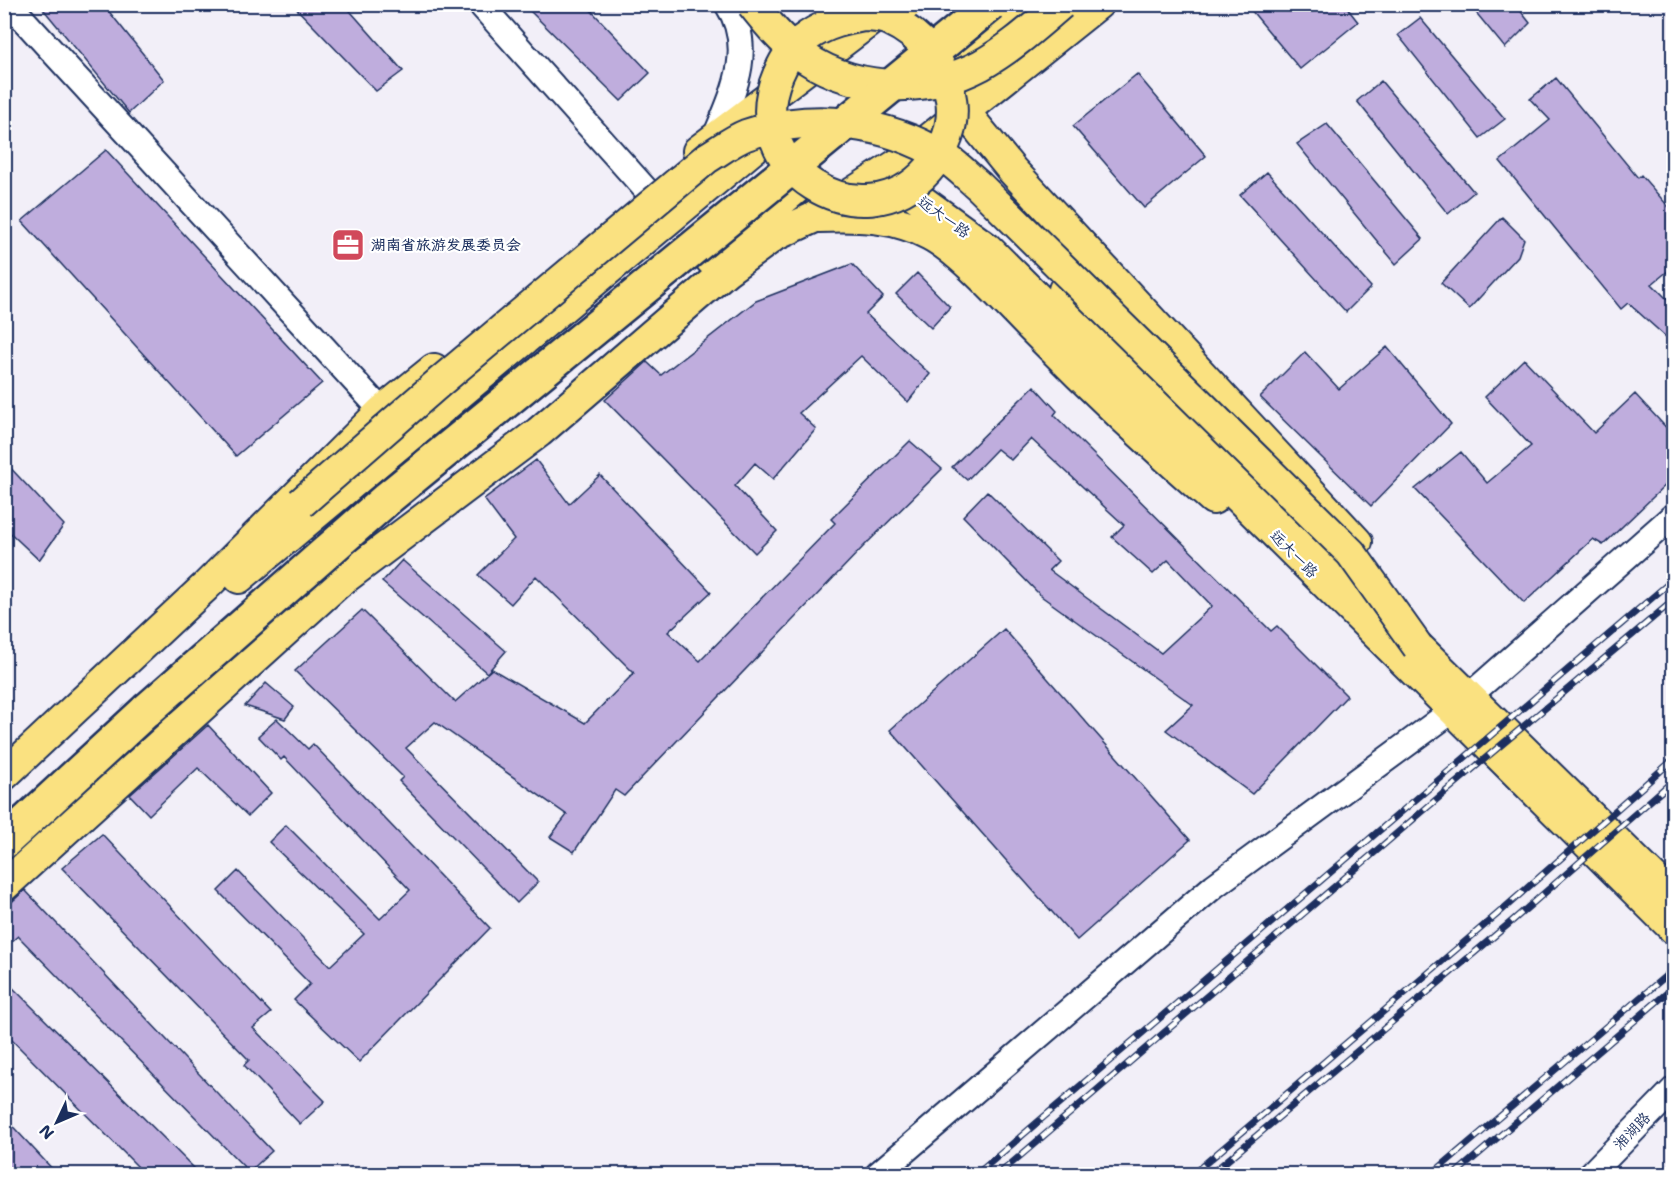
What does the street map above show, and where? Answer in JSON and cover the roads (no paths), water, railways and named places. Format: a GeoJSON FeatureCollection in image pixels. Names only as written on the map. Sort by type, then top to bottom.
{"type":"FeatureCollection","features":[{"type":"Feature","properties":{"kind":"highway"},"geometry":{"type":"LineString","coordinates":[[4,815],[132,698],[375,484],[955,4]]}},
{"type":"Feature","properties":{"kind":"highway"},"geometry":{"type":"LineString","coordinates":[[4,842],[147,710],[389,497],[991,4]]}},
{"type":"Feature","properties":{"kind":"main road"},"geometry":{"type":"LineString","coordinates":[[752,4],[778,35],[815,64],[840,77],[866,84],[907,84],[946,78],[980,66],[1011,46],[1061,4]]}},
{"type":"Feature","properties":{"kind":"main road"},"geometry":{"type":"LineString","coordinates":[[764,4],[774,31],[781,66]]}},
{"type":"Feature","properties":{"kind":"main road"},"geometry":{"type":"LineString","coordinates":[[828,4],[855,15],[888,19],[918,40],[942,68],[952,106],[945,144],[935,162],[922,177],[906,189],[889,196],[854,200],[836,197],[805,181],[785,159],[773,132],[771,98],[781,66],[792,50],[806,37],[855,15],[892,4]]}},
{"type":"Feature","properties":{"kind":"main road"},"geometry":{"type":"LineString","coordinates":[[206,587],[382,411],[715,137],[855,15],[907,4]]}},
{"type":"Feature","properties":{"kind":"main road"},"geometry":{"type":"LineString","coordinates":[[942,68],[1022,4]]}},
{"type":"Feature","properties":{"kind":"main road"},"geometry":{"type":"LineString","coordinates":[[437,499],[539,432],[726,271],[774,236],[813,218],[867,187],[1098,4]]}},
{"type":"Feature","properties":{"kind":"main road"},"geometry":{"type":"LineString","coordinates":[[963,110],[1012,170],[1353,536],[1460,698]]}},
{"type":"Feature","properties":{"kind":"main road"},"geometry":{"type":"LineString","coordinates":[[4,775],[206,587],[442,380],[707,158],[745,136],[787,125],[825,121],[877,129],[913,140],[945,158],[979,186],[1351,553],[1418,647]]}},
{"type":"Feature","properties":{"kind":"main road"},"geometry":{"type":"LineString","coordinates":[[160,630],[211,601],[773,132]]}},
{"type":"Feature","properties":{"kind":"main road","name":"远大一路"},"geometry":{"type":"LineString","coordinates":[[945,144],[999,225],[1418,647],[1460,698],[1674,929]]}},
{"type":"Feature","properties":{"kind":"main road"},"geometry":{"type":"LineString","coordinates":[[4,886],[337,584],[805,181]]}},
{"type":"Feature","properties":{"kind":"main road","name":"远大一路"},"geometry":{"type":"LineString","coordinates":[[906,189],[987,248],[1343,602],[1460,698],[1674,898]]}},
{"type":"Feature","properties":{"kind":"main road"},"geometry":{"type":"LineString","coordinates":[[813,218],[852,215],[871,217],[905,224],[932,236],[962,260],[1134,430],[1239,522],[1343,602]]}},
{"type":"Feature","properties":{"kind":"street"},"geometry":{"type":"LineString","coordinates":[[9,4],[382,411]]}},
{"type":"Feature","properties":{"kind":"street"},"geometry":{"type":"LineString","coordinates":[[480,4],[648,192]]}},
{"type":"Feature","properties":{"kind":"street"},"geometry":{"type":"LineString","coordinates":[[715,137],[736,85],[741,51],[737,20],[727,4]]}},
{"type":"Feature","properties":{"kind":"street"},"geometry":{"type":"LineString","coordinates":[[878,1174],[1214,886],[1460,698],[1674,515]]}},
{"type":"Feature","properties":{"kind":"street","name":"湘湖路"},"geometry":{"type":"LineString","coordinates":[[1591,1174],[1674,1089]]}},
{"type":"Feature","properties":{"kind":"railway"},"geometry":{"type":"LineString","coordinates":[[977,1174],[1674,579]]}},
{"type":"Feature","properties":{"kind":"railway"},"geometry":{"type":"LineString","coordinates":[[999,1174],[1444,793],[1674,600]]}},
{"type":"Feature","properties":{"kind":"railway"},"geometry":{"type":"LineString","coordinates":[[1193,1174],[1501,911],[1674,759]]}},
{"type":"Feature","properties":{"kind":"railway"},"geometry":{"type":"LineString","coordinates":[[1211,1174],[1511,922],[1674,780]]}},
{"type":"Feature","properties":{"kind":"railway"},"geometry":{"type":"LineString","coordinates":[[1432,1174],[1674,969]]}},
{"type":"Feature","properties":{"kind":"railway"},"geometry":{"type":"LineString","coordinates":[[1455,1174],[1674,987]]}},
{"type":"Feature","properties":{"kind":"place","name":"湖南省旅游发展委员会"},"geometry":{"type":"Point","coordinates":[348,245]}}]}
